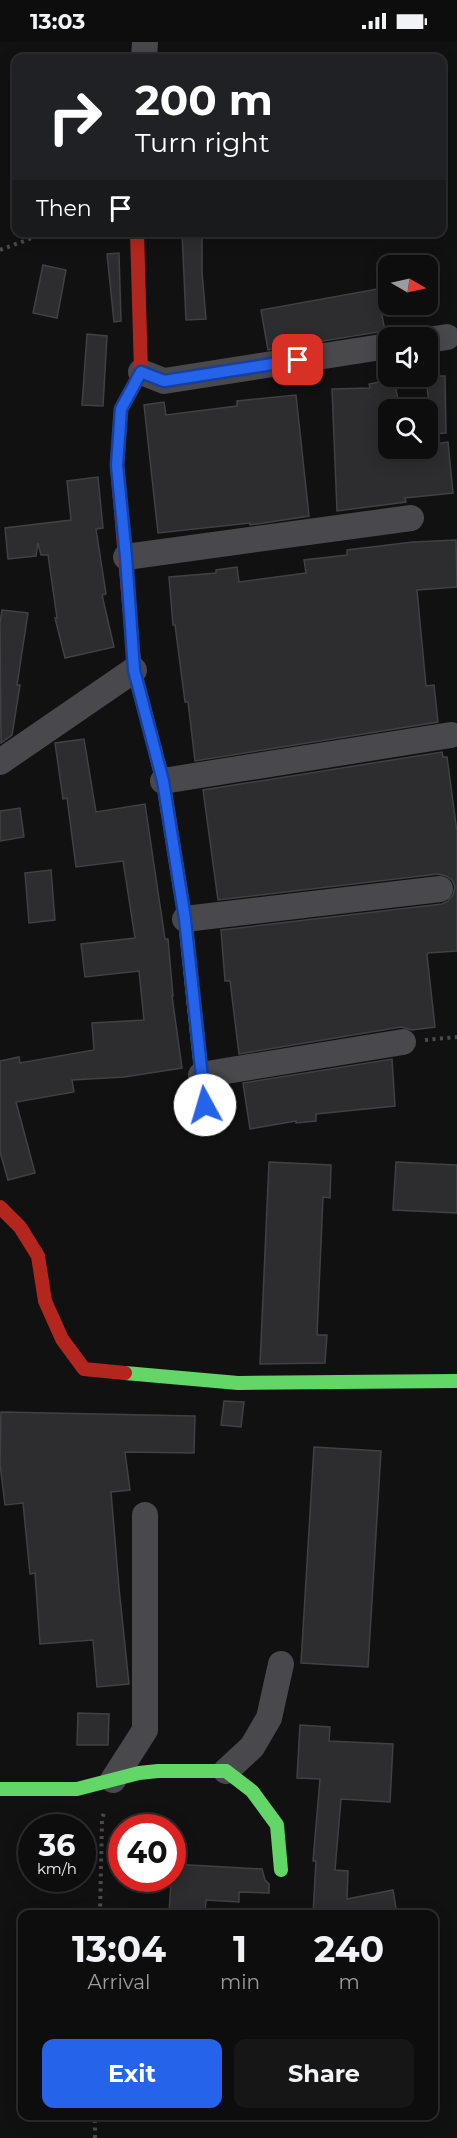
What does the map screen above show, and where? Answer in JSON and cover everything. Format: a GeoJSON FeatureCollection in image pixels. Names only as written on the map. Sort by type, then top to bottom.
{"type":"FeatureCollection","features":[{"type":"Feature","properties":{"kind":"street"},"geometry":{"type":"LineString","coordinates":[[137,237],[141,372],[121,409],[117,465],[134,670],[163,781],[185,919],[205,1105]]}},
{"type":"Feature","properties":{"kind":"street"},"geometry":{"type":"LineString","coordinates":[[141,372],[164,381],[378,348]]}},
{"type":"Feature","properties":{"kind":"street"},"geometry":{"type":"LineString","coordinates":[[126,557],[411,518]]}},
{"type":"Feature","properties":{"kind":"street"},"geometry":{"type":"LineString","coordinates":[[0,762],[134,670]]}},
{"type":"Feature","properties":{"kind":"street"},"geometry":{"type":"LineString","coordinates":[[163,781],[451,735]]}},
{"type":"Feature","properties":{"kind":"street"},"geometry":{"type":"LineString","coordinates":[[185,919],[440,889]]}},
{"type":"Feature","properties":{"kind":"street"},"geometry":{"type":"LineString","coordinates":[[201,1075],[403,1042]]}},
{"type":"Feature","properties":{"kind":"street"},"geometry":{"type":"LineString","coordinates":[[0,1207],[20,1227],[38,1256],[45,1301],[62,1339],[84,1370],[238,1383],[456,1381]]}},
{"type":"Feature","properties":{"kind":"street"},"geometry":{"type":"LineString","coordinates":[[113,1780],[145,1730],[145,1515]]}},
{"type":"Feature","properties":{"kind":"street"},"geometry":{"type":"LineString","coordinates":[[226,1771],[252,1747],[268,1718],[281,1664]]}},
{"type":"Feature","properties":{"kind":"street"},"geometry":{"type":"LineString","coordinates":[[0,1789],[77,1789],[139,1773],[226,1771],[252,1791],[277,1825],[281,1870]]}},
{"type":"Feature","properties":{"kind":"path"},"geometry":{"type":"LineString","coordinates":[[0,250],[35,237]]}},
{"type":"Feature","properties":{"kind":"path"},"geometry":{"type":"LineString","coordinates":[[403,1042],[457,1037]]}},
{"type":"Feature","properties":{"kind":"path"},"geometry":{"type":"LineString","coordinates":[[100,1910],[102,1819],[113,1780]]}},
{"type":"Feature","properties":{"kind":"path"},"geometry":{"type":"LineString","coordinates":[[94,2138],[95,2120]]}},
{"type":"Feature","properties":{"kind":"building"},"geometry":{"type":"Polygon","coordinates":[[[182,237],[202,237],[206,319],[186,320],[182,237]]]}},
{"type":"Feature","properties":{"kind":"building"},"geometry":{"type":"Polygon","coordinates":[[[119,253],[121,321],[114,322],[107,254],[119,253]]]}},
{"type":"Feature","properties":{"kind":"building"},"geometry":{"type":"Polygon","coordinates":[[[43,265],[66,270],[57,318],[33,313],[43,265]]]}},
{"type":"Feature","properties":{"kind":"building"},"geometry":{"type":"Polygon","coordinates":[[[377,289],[378,315],[382,315],[384,327],[378,327],[378,332],[268,350],[261,310],[377,289]]]}},
{"type":"Feature","properties":{"kind":"building"},"geometry":{"type":"Polygon","coordinates":[[[87,334],[107,336],[103,406],[82,405],[87,334]]]}},
{"type":"Feature","properties":{"kind":"building"},"geometry":{"type":"Polygon","coordinates":[[[438,376],[445,376],[446,433],[438,434],[438,399],[428,399],[427,387],[438,387],[438,376]]]}},
{"type":"Feature","properties":{"kind":"building"},"geometry":{"type":"Polygon","coordinates":[[[378,382],[378,387],[396,387],[398,399],[378,399],[378,459],[438,459],[438,444],[448,442],[453,493],[405,498],[406,502],[337,511],[332,389],[370,388],[369,384],[378,382]]]}},
{"type":"Feature","properties":{"kind":"building"},"geometry":{"type":"Polygon","coordinates":[[[296,395],[309,516],[250,525],[250,523],[158,533],[144,405],[164,402],[166,415],[237,406],[237,401],[296,395]]]}},
{"type":"Feature","properties":{"kind":"building"},"geometry":{"type":"Polygon","coordinates":[[[98,477],[103,528],[96,529],[106,594],[102,595],[114,647],[65,658],[55,618],[57,618],[48,555],[41,555],[38,543],[36,556],[8,559],[5,528],[71,520],[67,481],[98,477]]]}},
{"type":"Feature","properties":{"kind":"building"},"geometry":{"type":"Polygon","coordinates":[[[456,540],[457,587],[417,590],[426,686],[434,685],[438,722],[195,761],[188,702],[185,702],[175,625],[173,625],[169,577],[216,573],[216,570],[237,567],[239,582],[306,573],[304,560],[347,555],[347,550],[413,542],[456,540]]]}},
{"type":"Feature","properties":{"kind":"building"},"geometry":{"type":"Polygon","coordinates":[[[2,610],[28,613],[12,735],[1,743],[0,623],[2,610]]]}},
{"type":"Feature","properties":{"kind":"building"},"geometry":{"type":"Polygon","coordinates":[[[84,739],[96,812],[145,804],[165,939],[168,939],[172,996],[182,1068],[124,1077],[72,1080],[74,1092],[16,1102],[35,1173],[8,1180],[0,1152],[0,1061],[19,1057],[20,1063],[94,1050],[92,1023],[144,1020],[139,971],[85,977],[81,944],[135,938],[123,861],[76,867],[67,798],[63,799],[55,743],[84,739]]]}},
{"type":"Feature","properties":{"kind":"building"},"geometry":{"type":"Polygon","coordinates":[[[442,752],[443,757],[447,757],[457,832],[457,951],[428,953],[427,955],[435,1027],[412,1030],[401,1027],[239,1054],[230,981],[225,981],[221,930],[442,904],[453,895],[455,887],[452,880],[438,874],[218,900],[203,790],[442,752]]]}},
{"type":"Feature","properties":{"kind":"building"},"geometry":{"type":"Polygon","coordinates":[[[20,808],[24,837],[0,841],[0,811],[20,808]]]}},
{"type":"Feature","properties":{"kind":"building"},"geometry":{"type":"Polygon","coordinates":[[[51,870],[55,920],[29,923],[25,873],[51,870]]]}},
{"type":"Feature","properties":{"kind":"building"},"geometry":{"type":"Polygon","coordinates":[[[392,1059],[395,1106],[316,1114],[316,1121],[296,1123],[296,1121],[250,1129],[243,1083],[392,1059]]]}},
{"type":"Feature","properties":{"kind":"building"},"geometry":{"type":"Polygon","coordinates":[[[269,1162],[331,1165],[330,1198],[323,1197],[317,1335],[327,1335],[325,1363],[260,1364],[269,1162]]]}},
{"type":"Feature","properties":{"kind":"building"},"geometry":{"type":"Polygon","coordinates":[[[396,1162],[457,1165],[457,1213],[393,1210],[396,1162]]]}},
{"type":"Feature","properties":{"kind":"building"},"geometry":{"type":"Polygon","coordinates":[[[224,1401],[244,1402],[241,1427],[221,1425],[224,1401]]]}},
{"type":"Feature","properties":{"kind":"building"},"geometry":{"type":"Polygon","coordinates":[[[1,1412],[195,1416],[194,1453],[125,1452],[130,1490],[111,1492],[129,1684],[97,1687],[93,1640],[40,1644],[35,1573],[30,1574],[23,1503],[5,1505],[0,1464],[1,1412]]]}},
{"type":"Feature","properties":{"kind":"building"},"geometry":{"type":"Polygon","coordinates":[[[314,1447],[381,1451],[368,1667],[301,1663],[314,1447]]]}},
{"type":"Feature","properties":{"kind":"building"},"geometry":{"type":"Polygon","coordinates":[[[78,1713],[109,1714],[108,1745],[77,1745],[78,1713]]]}},
{"type":"Feature","properties":{"kind":"building"},"geometry":{"type":"Polygon","coordinates":[[[300,1725],[330,1727],[329,1741],[393,1744],[390,1802],[341,1799],[335,1870],[348,1871],[347,1899],[393,1890],[396,1910],[313,1910],[316,1861],[313,1861],[320,1779],[297,1778],[300,1725]]]}},
{"type":"Feature","properties":{"kind":"building"},"geometry":{"type":"Polygon","coordinates":[[[186,1865],[262,1869],[265,1880],[269,1884],[269,1893],[239,1892],[239,1902],[206,1900],[205,1910],[169,1910],[170,1892],[186,1892],[186,1865]]]}},
{"type":"Feature","properties":{"kind":"traffic: fast"},"geometry":{"type":"LineString","coordinates":[[194,1006],[205,1105]]}},
{"type":"Feature","properties":{"kind":"traffic: fast"},"geometry":{"type":"LineString","coordinates":[[125,1373],[238,1383],[456,1381]]}},
{"type":"Feature","properties":{"kind":"traffic: fast"},"geometry":{"type":"LineString","coordinates":[[0,1789],[77,1789],[139,1773],[226,1771],[252,1791],[277,1825],[281,1870]]}},
{"type":"Feature","properties":{"kind":"traffic: slow"},"geometry":{"type":"LineString","coordinates":[[133,651],[134,670],[163,781],[185,919],[194,1006]]}},
{"type":"Feature","properties":{"kind":"traffic: jam"},"geometry":{"type":"LineString","coordinates":[[133,651],[117,465],[121,409],[141,372],[137,237]]}},
{"type":"Feature","properties":{"kind":"traffic: jam"},"geometry":{"type":"LineString","coordinates":[[0,1207],[20,1227],[38,1256],[45,1301],[62,1339],[84,1369],[125,1373]]}},
{"type":"Feature","properties":{"kind":"route"},"geometry":{"type":"LineString","coordinates":[[205,1105],[185,919],[163,781],[134,670],[117,465],[121,409],[141,372],[164,381],[298,360]]}}]}
